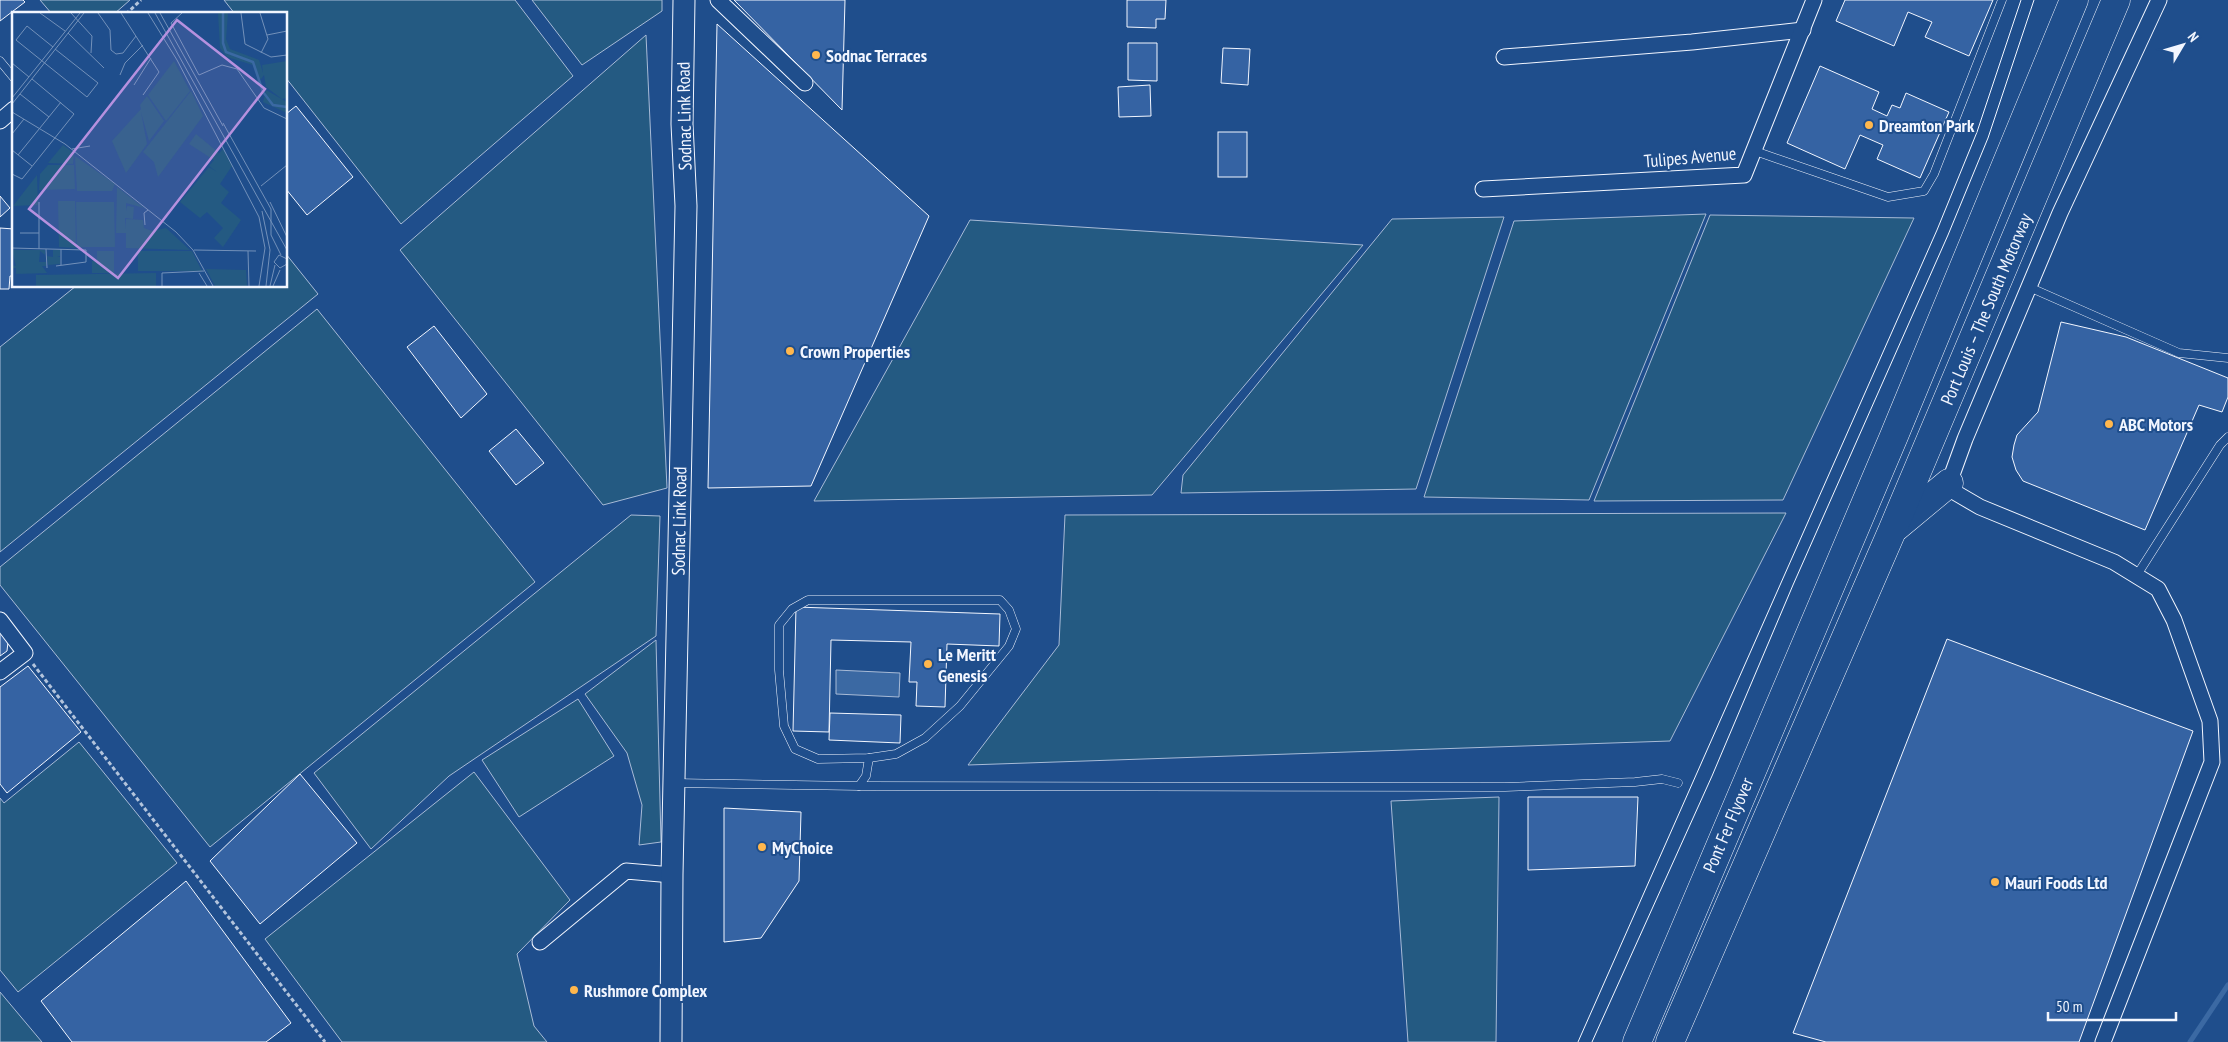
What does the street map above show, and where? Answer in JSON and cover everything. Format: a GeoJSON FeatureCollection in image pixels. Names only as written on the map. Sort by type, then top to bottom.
{"type":"FeatureCollection","features":[{"type":"Feature","properties":{"kind":"highway","name":"Port Louis – The South Motorway"},"geometry":{"type":"LineString","coordinates":[[1819,608],[1901,418],[2074,0]]}},
{"type":"Feature","properties":{"kind":"highway","name":"Port Louis – The South Motorway"},"geometry":{"type":"LineString","coordinates":[[1854,617],[2116,0]]}},
{"type":"Feature","properties":{"kind":"highway"},"geometry":{"type":"LineString","coordinates":[[1892,531],[1949,483]]}},
{"type":"Feature","properties":{"kind":"highway"},"geometry":{"type":"LineString","coordinates":[[1621,1042],[1668,936],[1710,832],[1819,608]]}},
{"type":"Feature","properties":{"kind":"highway","name":"Pont Fer Flyover"},"geometry":{"type":"LineString","coordinates":[[1637,1042],[1819,608]]}},
{"type":"Feature","properties":{"kind":"highway"},"geometry":{"type":"LineString","coordinates":[[1689,1042],[1759,879],[1854,617]]}},
{"type":"Feature","properties":{"kind":"highway","name":"Pont Fer Flyover"},"geometry":{"type":"LineString","coordinates":[[1670,1042],[1854,617]]}},
{"type":"Feature","properties":{"kind":"main road","name":"Sodnac Link Road"},"geometry":{"type":"LineString","coordinates":[[672,1042],[672,875],[686,206],[682,124],[684,0]]}},
{"type":"Feature","properties":{"kind":"street"},"geometry":{"type":"LineString","coordinates":[[718,0],[805,83]]}},
{"type":"Feature","properties":{"kind":"street","name":"Tulipes Avenue"},"geometry":{"type":"LineString","coordinates":[[1484,189],[1744,175],[1814,0]]}},
{"type":"Feature","properties":{"kind":"street"},"geometry":{"type":"LineString","coordinates":[[2103,1042],[2212,762],[2210,721],[2174,620],[2158,589],[2114,562],[1980,507],[1956,493],[1949,483],[2060,213],[2158,0]]}},
{"type":"Feature","properties":{"kind":"street"},"geometry":{"type":"LineString","coordinates":[[1504,57],[1692,42],[1803,30]]}},
{"type":"Feature","properties":{"kind":"street"},"geometry":{"type":"LineString","coordinates":[[0,121],[12,111]]}},
{"type":"Feature","properties":{"kind":"street"},"geometry":{"type":"LineString","coordinates":[[0,620],[25,653],[0,672]]}},
{"type":"Feature","properties":{"kind":"street"},"geometry":{"type":"LineString","coordinates":[[540,942],[626,871],[672,875]]}},
{"type":"Feature","properties":{"kind":"lane"},"geometry":{"type":"LineString","coordinates":[[1755,151],[1888,196],[1924,191],[1934,174],[2002,0]]}},
{"type":"Feature","properties":{"kind":"lane"},"geometry":{"type":"LineString","coordinates":[[0,61],[12,76]]}},
{"type":"Feature","properties":{"kind":"lane"},"geometry":{"type":"LineString","coordinates":[[2029,287],[2179,353],[2228,358]]}},
{"type":"Feature","properties":{"kind":"lane"},"geometry":{"type":"LineString","coordinates":[[2137,575],[2220,445],[2228,437]]}},
{"type":"Feature","properties":{"kind":"lane"},"geometry":{"type":"LineString","coordinates":[[808,600],[1000,600],[1009,610],[1016,629],[1009,646],[960,706],[925,738],[896,754],[870,758],[818,759],[795,749],[784,726],[779,670],[779,625],[792,609],[808,600]]}},
{"type":"Feature","properties":{"kind":"lane"},"geometry":{"type":"LineString","coordinates":[[858,786],[866,776],[870,758]]}},
{"type":"Feature","properties":{"kind":"lane"},"geometry":{"type":"LineString","coordinates":[[674,783],[858,786],[1505,787],[1600,784],[1662,779],[1678,783]]}},
{"type":"Feature","properties":{"kind":"path"},"geometry":{"type":"LineString","coordinates":[[128,12],[141,0]]}},
{"type":"Feature","properties":{"kind":"path"},"geometry":{"type":"LineString","coordinates":[[25,653],[325,1042]]}},
{"type":"Feature","properties":{"kind":"shaded area"},"geometry":{"type":"Polygon","coordinates":[[[40,0],[130,0],[116,12],[50,12],[40,0]]]}},
{"type":"Feature","properties":{"kind":"shaded area"},"geometry":{"type":"Polygon","coordinates":[[[224,0],[515,0],[573,76],[401,224],[288,81],[288,12],[233,12],[224,0]]]}},
{"type":"Feature","properties":{"kind":"shaded area"},"geometry":{"type":"Polygon","coordinates":[[[532,0],[662,0],[662,11],[582,65],[532,0]]]}},
{"type":"Feature","properties":{"kind":"shaded area"},"geometry":{"type":"Polygon","coordinates":[[[646,35],[667,488],[603,505],[400,250],[646,35]]]}},
{"type":"Feature","properties":{"kind":"shaded area"},"geometry":{"type":"Polygon","coordinates":[[[1706,214],[1589,500],[1424,497],[1514,221],[1706,214]]]}},
{"type":"Feature","properties":{"kind":"shaded area"},"geometry":{"type":"Polygon","coordinates":[[[1710,215],[1914,218],[1783,500],[1594,501],[1710,215]]]}},
{"type":"Feature","properties":{"kind":"shaded area"},"geometry":{"type":"Polygon","coordinates":[[[1504,217],[1416,489],[1181,493],[1183,475],[1392,219],[1504,217]]]}},
{"type":"Feature","properties":{"kind":"shaded area"},"geometry":{"type":"Polygon","coordinates":[[[970,220],[1363,245],[1152,495],[814,501],[970,220]]]}},
{"type":"Feature","properties":{"kind":"shaded area"},"geometry":{"type":"Polygon","coordinates":[[[288,256],[318,294],[0,552],[0,347],[74,288],[288,288],[288,256]]]}},
{"type":"Feature","properties":{"kind":"shaded area"},"geometry":{"type":"Polygon","coordinates":[[[317,309],[535,582],[210,847],[0,585],[0,567],[317,309]]]}},
{"type":"Feature","properties":{"kind":"shaded area"},"geometry":{"type":"Polygon","coordinates":[[[1786,513],[1670,741],[968,765],[1059,645],[1065,515],[1786,513]]]}},
{"type":"Feature","properties":{"kind":"shaded area"},"geometry":{"type":"Polygon","coordinates":[[[631,515],[660,516],[656,636],[449,776],[371,849],[314,773],[631,515]]]}},
{"type":"Feature","properties":{"kind":"shaded area"},"geometry":{"type":"Polygon","coordinates":[[[656,640],[661,842],[639,845],[642,805],[627,753],[585,694],[656,640]]]}},
{"type":"Feature","properties":{"kind":"shaded area"},"geometry":{"type":"Polygon","coordinates":[[[836,670],[900,673],[899,697],[836,694],[836,670]]]}},
{"type":"Feature","properties":{"kind":"shaded area"},"geometry":{"type":"Polygon","coordinates":[[[578,699],[614,756],[519,817],[482,760],[578,699]]]}},
{"type":"Feature","properties":{"kind":"shaded area"},"geometry":{"type":"Polygon","coordinates":[[[79,742],[177,863],[18,992],[0,970],[0,798],[4,803],[79,742]]]}},
{"type":"Feature","properties":{"kind":"shaded area"},"geometry":{"type":"Polygon","coordinates":[[[474,772],[570,900],[517,954],[534,1026],[547,1042],[342,1042],[265,939],[474,772]]]}},
{"type":"Feature","properties":{"kind":"shaded area"},"geometry":{"type":"Polygon","coordinates":[[[1499,797],[1496,1042],[1408,1042],[1391,801],[1499,797]]]}},
{"type":"Feature","properties":{"kind":"shaded area"},"geometry":{"type":"Polygon","coordinates":[[[0,992],[42,1042],[0,1042],[0,992]]]}},
{"type":"Feature","properties":{"kind":"building"},"geometry":{"type":"Polygon","coordinates":[[[0,0],[23,0],[25,2],[0,21],[0,0]]]}},
{"type":"Feature","properties":{"kind":"building","name":"Sodnac Terraces"},"geometry":{"type":"Polygon","coordinates":[[[734,0],[845,0],[842,110],[734,0]]]}},
{"type":"Feature","properties":{"kind":"building"},"geometry":{"type":"Polygon","coordinates":[[[1127,0],[1166,0],[1165,19],[1156,19],[1156,28],[1127,27],[1127,0]]]}},
{"type":"Feature","properties":{"kind":"building"},"geometry":{"type":"Polygon","coordinates":[[[1845,0],[1993,0],[1969,56],[1925,37],[1932,22],[1908,12],[1894,46],[1836,21],[1845,0]]]}},
{"type":"Feature","properties":{"kind":"building","name":"Crown Properties"},"geometry":{"type":"Polygon","coordinates":[[[717,24],[929,216],[811,486],[708,488],[717,24]]]}},
{"type":"Feature","properties":{"kind":"building"},"geometry":{"type":"Polygon","coordinates":[[[1128,43],[1157,43],[1157,81],[1128,80],[1128,43]]]}},
{"type":"Feature","properties":{"kind":"building"},"geometry":{"type":"Polygon","coordinates":[[[1223,48],[1250,49],[1248,85],[1221,83],[1223,48]]]}},
{"type":"Feature","properties":{"kind":"building","name":"Dreamton Park"},"geometry":{"type":"Polygon","coordinates":[[[1820,66],[1879,92],[1872,109],[1887,116],[1892,105],[1900,108],[1906,93],[1949,112],[1920,178],[1877,159],[1883,145],[1860,135],[1845,169],[1787,143],[1820,66]]]}},
{"type":"Feature","properties":{"kind":"building"},"geometry":{"type":"Polygon","coordinates":[[[1150,85],[1151,116],[1119,117],[1118,87],[1150,85]]]}},
{"type":"Feature","properties":{"kind":"building"},"geometry":{"type":"Polygon","coordinates":[[[296,106],[353,177],[307,215],[288,191],[288,112],[296,106]]]}},
{"type":"Feature","properties":{"kind":"building"},"geometry":{"type":"Polygon","coordinates":[[[1218,132],[1247,132],[1247,177],[1218,177],[1218,132]]]}},
{"type":"Feature","properties":{"kind":"building"},"geometry":{"type":"Polygon","coordinates":[[[0,196],[10,208],[0,217],[0,196]]]}},
{"type":"Feature","properties":{"kind":"building"},"geometry":{"type":"Polygon","coordinates":[[[0,228],[12,229],[12,276],[10,276],[9,289],[0,289],[0,228]]]}},
{"type":"Feature","properties":{"kind":"building","name":"ABC Motors"},"geometry":{"type":"Polygon","coordinates":[[[2061,322],[2126,337],[2228,378],[2228,397],[2222,412],[2199,405],[2145,530],[2023,481],[2016,470],[2012,457],[2017,435],[2038,412],[2061,322]]]}},
{"type":"Feature","properties":{"kind":"building"},"geometry":{"type":"Polygon","coordinates":[[[434,326],[487,394],[461,418],[407,347],[434,326]]]}},
{"type":"Feature","properties":{"kind":"building"},"geometry":{"type":"Polygon","coordinates":[[[516,429],[544,463],[516,485],[489,451],[516,429]]]}},
{"type":"Feature","properties":{"kind":"building","name":"Le Meritt Genesis"},"geometry":{"type":"Polygon","coordinates":[[[796,607],[1000,614],[999,646],[947,644],[945,707],[916,706],[917,682],[909,682],[911,642],[831,640],[829,732],[793,731],[796,607]]]}},
{"type":"Feature","properties":{"kind":"building"},"geometry":{"type":"Polygon","coordinates":[[[0,630],[8,642],[7,651],[0,656],[0,630]]]}},
{"type":"Feature","properties":{"kind":"building","name":"Mauri Foods Ltd"},"geometry":{"type":"Polygon","coordinates":[[[1947,639],[2193,731],[2079,1042],[1826,1042],[1793,1033],[1947,639]]]}},
{"type":"Feature","properties":{"kind":"building"},"geometry":{"type":"Polygon","coordinates":[[[28,666],[81,732],[7,793],[0,784],[0,687],[28,666]]]}},
{"type":"Feature","properties":{"kind":"building"},"geometry":{"type":"Polygon","coordinates":[[[830,713],[901,715],[900,743],[829,740],[830,713]]]}},
{"type":"Feature","properties":{"kind":"building"},"geometry":{"type":"Polygon","coordinates":[[[300,774],[357,843],[260,924],[210,861],[300,774]]]}},
{"type":"Feature","properties":{"kind":"building"},"geometry":{"type":"Polygon","coordinates":[[[1528,797],[1638,797],[1635,866],[1528,870],[1528,797]]]}},
{"type":"Feature","properties":{"kind":"building","name":"MyChoice"},"geometry":{"type":"Polygon","coordinates":[[[724,808],[801,812],[799,881],[761,938],[724,942],[724,808]]]}},
{"type":"Feature","properties":{"kind":"building"},"geometry":{"type":"Polygon","coordinates":[[[186,881],[291,1023],[266,1042],[72,1042],[41,1001],[186,881]]]}},
{"type":"Feature","properties":{"kind":"waterway"},"geometry":{"type":"LineString","coordinates":[[2190,1042],[2228,985]]}},
{"type":"Feature","properties":{"kind":"tram line"},"geometry":{"type":"LineString","coordinates":[[1578,1042],[1937,230],[1977,132],[2021,0]]}},
{"type":"Feature","properties":{"kind":"tram line"},"geometry":{"type":"LineString","coordinates":[[1592,1042],[1712,776],[1793,585],[1948,235],[1988,138],[2034,0]]}},
{"type":"Feature","properties":{"kind":"place","name":"Sodnac Terraces"},"geometry":{"type":"Point","coordinates":[816,55]}},
{"type":"Feature","properties":{"kind":"place","name":"Dreamton Park"},"geometry":{"type":"Point","coordinates":[1869,125]}},
{"type":"Feature","properties":{"kind":"place","name":"Crown Properties"},"geometry":{"type":"Point","coordinates":[790,351]}},
{"type":"Feature","properties":{"kind":"place","name":"ABC Motors"},"geometry":{"type":"Point","coordinates":[2109,424]}},
{"type":"Feature","properties":{"kind":"place","name":"Le Meritt Genesis"},"geometry":{"type":"Point","coordinates":[928,664]}},
{"type":"Feature","properties":{"kind":"place","name":"MyChoice"},"geometry":{"type":"Point","coordinates":[762,847]}},
{"type":"Feature","properties":{"kind":"place","name":"Mauri Foods Ltd"},"geometry":{"type":"Point","coordinates":[1995,882]}},
{"type":"Feature","properties":{"kind":"place","name":"Rushmore Complex"},"geometry":{"type":"Point","coordinates":[574,990]}}]}
